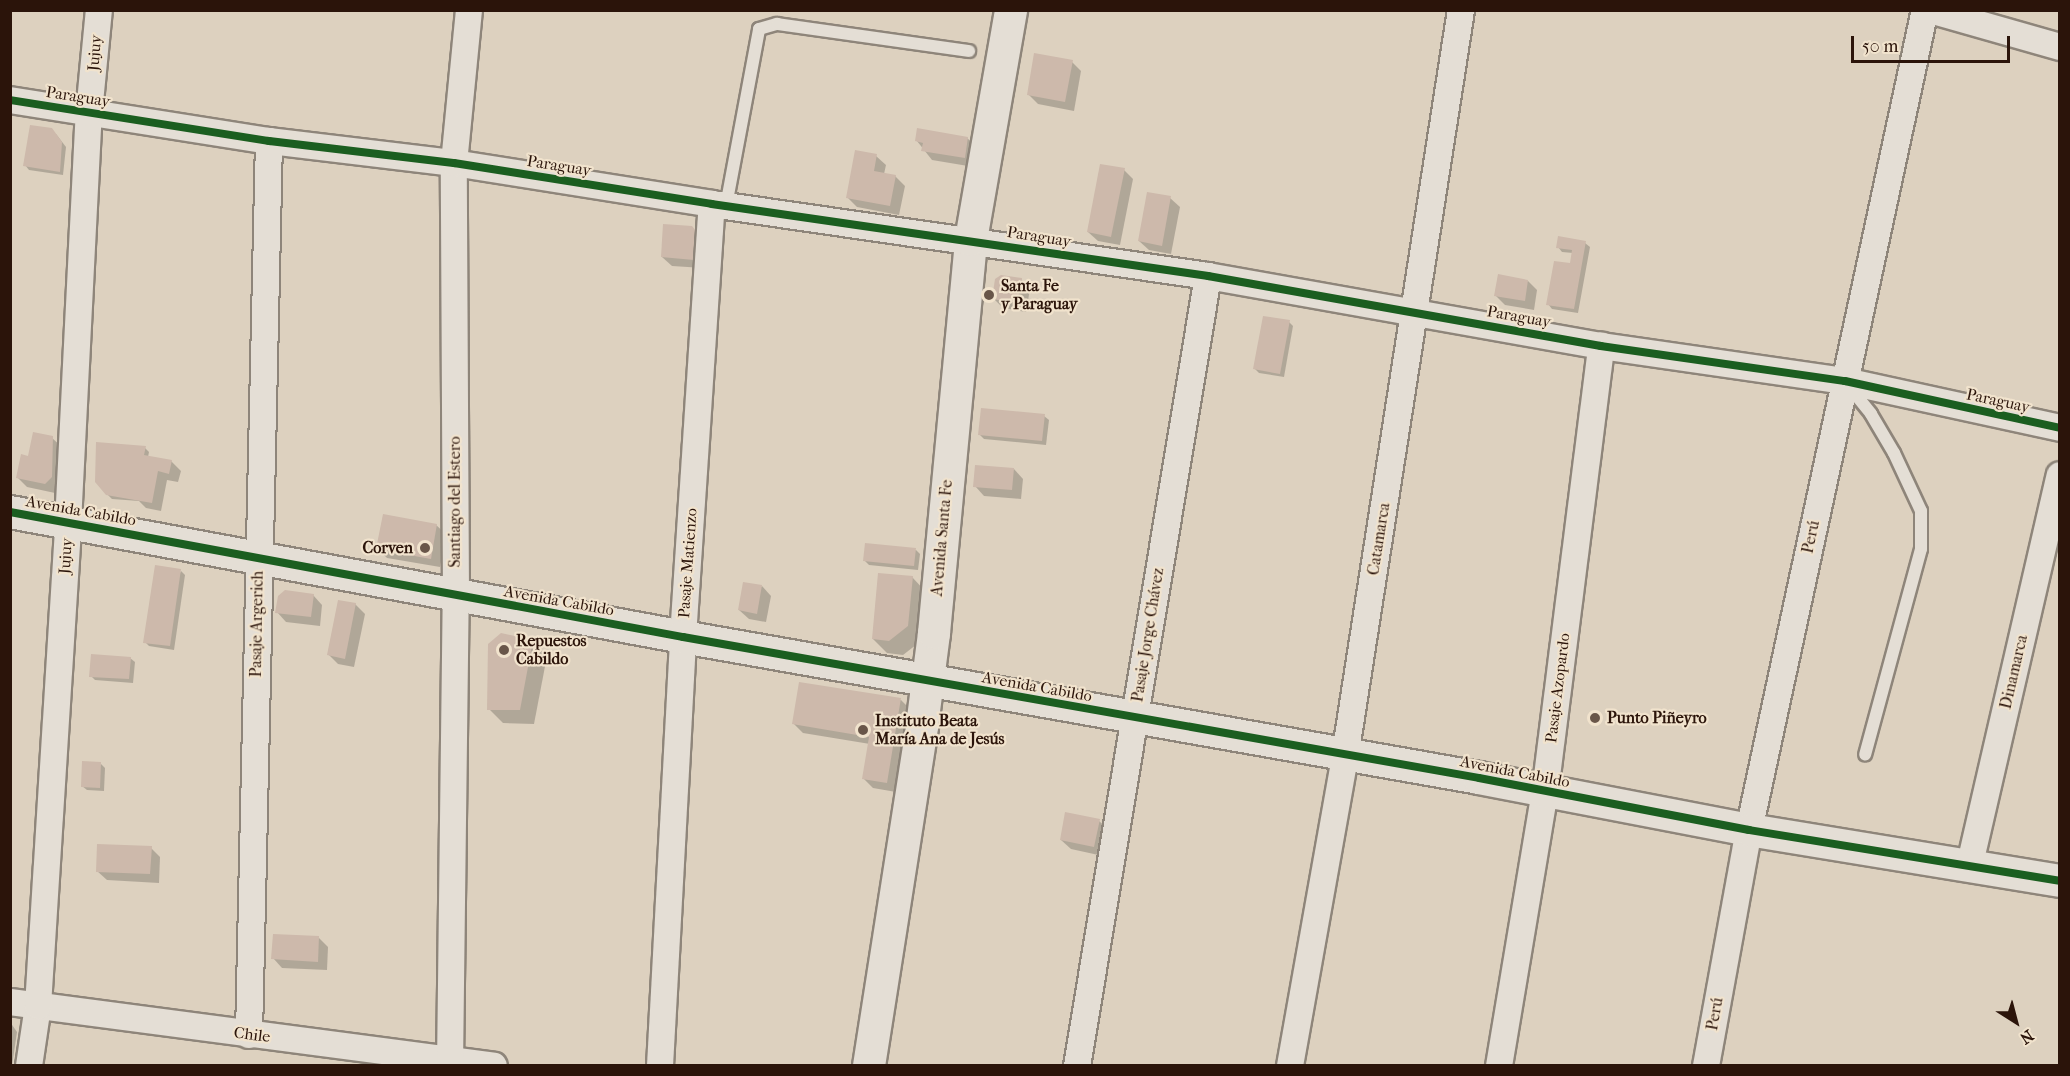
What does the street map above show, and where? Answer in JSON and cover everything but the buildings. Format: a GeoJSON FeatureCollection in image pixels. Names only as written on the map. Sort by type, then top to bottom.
{"type":"FeatureCollection","features":[{"type":"Feature","properties":{"kind":"street","name":"Jujuy"},"geometry":{"type":"LineString","coordinates":[[29,1065],[38,1006],[68,523],[89,113],[99,10]]}},
{"type":"Feature","properties":{"kind":"street","name":"Santiago del Estero"},"geometry":{"type":"LineString","coordinates":[[450,1063],[456,596],[454,163],[470,10]]}},
{"type":"Feature","properties":{"kind":"street","name":"Avenida Santa Fe"},"geometry":{"type":"LineString","coordinates":[[869,1065],[927,681],[971,240],[1011,10]]}},
{"type":"Feature","properties":{"kind":"street","name":"Catamarca"},"geometry":{"type":"LineString","coordinates":[[1290,1065],[1345,756],[1461,10]]}},
{"type":"Feature","properties":{"kind":"street","name":"Perú"},"geometry":{"type":"LineString","coordinates":[[1706,1065],[1749,830],[1925,10]]}},
{"type":"Feature","properties":{"kind":"street"},"geometry":{"type":"LineString","coordinates":[[1930,10],[2060,47]]}},
{"type":"Feature","properties":{"kind":"street","name":"Paraguay"},"geometry":{"type":"LineString","coordinates":[[10,100],[269,141],[454,163],[719,205],[1208,276],[1602,346],[1845,381],[2060,428]]}},
{"type":"Feature","properties":{"kind":"street","name":"Pasaje Argerich"},"geometry":{"type":"LineString","coordinates":[[249,1035],[269,141]]}},
{"type":"Feature","properties":{"kind":"street","name":"Pasaje Matienzo"},"geometry":{"type":"LineString","coordinates":[[660,1065],[683,638],[719,205]]}},
{"type":"Feature","properties":{"kind":"street","name":"Pasaje Jorge Chávez"},"geometry":{"type":"LineString","coordinates":[[1077,1065],[1208,276]]}},
{"type":"Feature","properties":{"kind":"street","name":"Pasaje Azopardo"},"geometry":{"type":"LineString","coordinates":[[1499,1065],[1545,792],[1602,346]]}},
{"type":"Feature","properties":{"kind":"street","name":"Dinamarca"},"geometry":{"type":"LineString","coordinates":[[1969,868],[2060,475]]}},
{"type":"Feature","properties":{"kind":"street","name":"Avenida Cabildo"},"geometry":{"type":"LineString","coordinates":[[10,512],[683,638],[781,653],[1749,830],[1969,868],[2060,881]]}},
{"type":"Feature","properties":{"kind":"street","name":"Chile"},"geometry":{"type":"LineString","coordinates":[[10,1002],[450,1063],[494,1065]]}},
{"type":"Feature","properties":{"kind":"lane"},"geometry":{"type":"LineString","coordinates":[[719,205],[759,29],[777,24],[969,51]]}},
{"type":"Feature","properties":{"kind":"lane"},"geometry":{"type":"LineString","coordinates":[[1845,381],[1877,424],[1921,511],[1921,549],[1865,755]]}},
{"type":"Feature","properties":{"kind":"cycle path"},"geometry":{"type":"LineString","coordinates":[[10,100],[269,141],[454,163],[712,204],[1208,276],[1601,346],[1845,381],[2060,428]]}},
{"type":"Feature","properties":{"kind":"cycle path"},"geometry":{"type":"LineString","coordinates":[[10,512],[683,637],[1479,778],[1749,830],[2060,881]]}},
{"type":"Feature","properties":{"kind":"place","name":"Santa Fe y Paraguay"},"geometry":{"type":"Point","coordinates":[989,295]}},
{"type":"Feature","properties":{"kind":"place","name":"Corven"},"geometry":{"type":"Point","coordinates":[425,548]}},
{"type":"Feature","properties":{"kind":"place","name":"Repuestos Cabildo"},"geometry":{"type":"Point","coordinates":[504,650]}},
{"type":"Feature","properties":{"kind":"place","name":"Punto Piñeyro"},"geometry":{"type":"Point","coordinates":[1595,718]}},
{"type":"Feature","properties":{"kind":"place","name":"Instituto Beata María Ana de Jesús"},"geometry":{"type":"Point","coordinates":[863,730]}}]}
